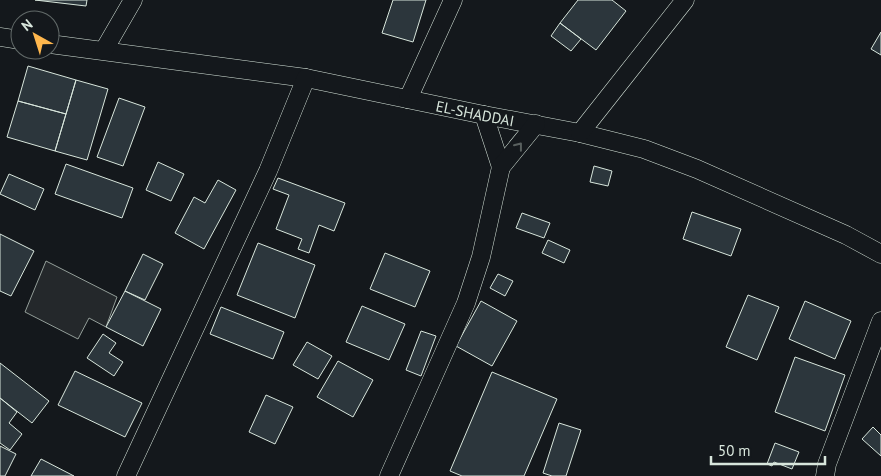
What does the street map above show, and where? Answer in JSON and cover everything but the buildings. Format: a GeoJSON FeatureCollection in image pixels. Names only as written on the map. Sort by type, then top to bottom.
{"type":"FeatureCollection","features":[{"type":"Feature","properties":{"kind":"street"},"geometry":{"type":"LineString","coordinates":[[104,50],[133,0]]}},
{"type":"Feature","properties":{"kind":"street"},"geometry":{"type":"LineString","coordinates":[[408,98],[452,0]]}},
{"type":"Feature","properties":{"kind":"street"},"geometry":{"type":"LineString","coordinates":[[580,133],[684,0]]}},
{"type":"Feature","properties":{"kind":"street","name":"EL-SHADDAI"},"geometry":{"type":"LineString","coordinates":[[60,45],[306,78],[580,133],[644,150],[697,169],[846,236],[881,254]]}},
{"type":"Feature","properties":{"kind":"street"},"geometry":{"type":"LineString","coordinates":[[126,476],[268,171],[306,78]]}},
{"type":"Feature","properties":{"kind":"street"},"geometry":{"type":"LineString","coordinates":[[484,115],[502,167]]}},
{"type":"Feature","properties":{"kind":"street"},"geometry":{"type":"LineString","coordinates":[[390,476],[466,303],[481,257],[502,167],[536,124]]}},
{"type":"Feature","properties":{"kind":"street"},"geometry":{"type":"LineString","coordinates":[[825,476],[827,464],[881,321]]}},
{"type":"Feature","properties":{"kind":"shaded area"},"geometry":{"type":"Polygon","coordinates":[[[46,261],[117,297],[106,327],[89,318],[78,339],[25,312],[46,261]]]}}]}
